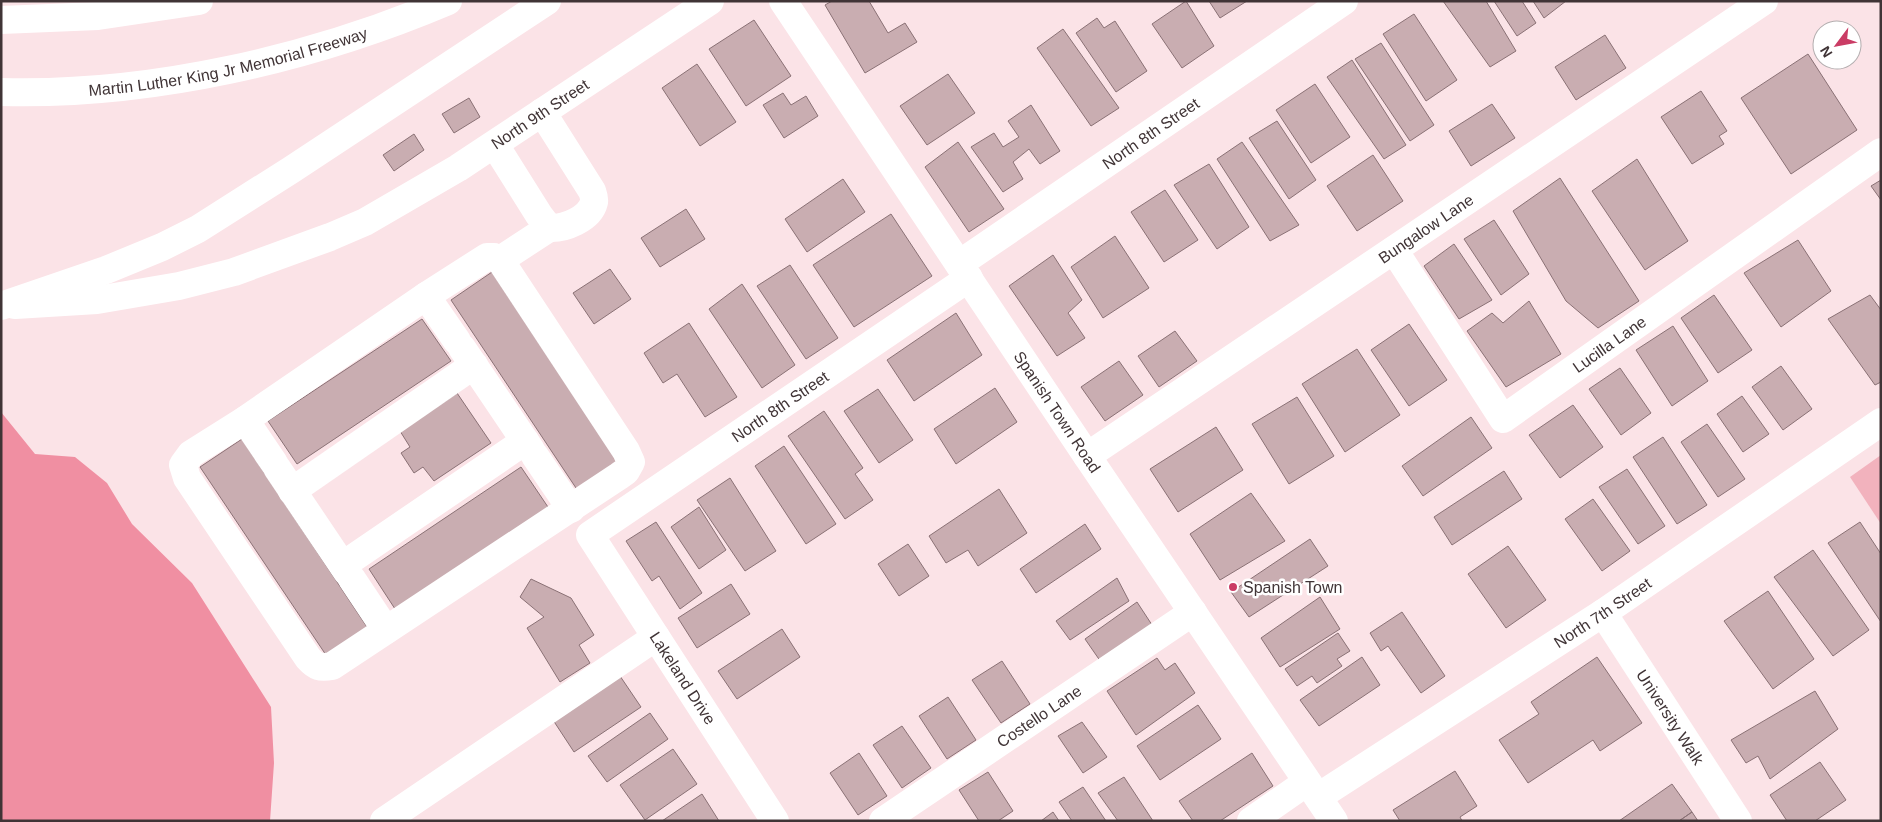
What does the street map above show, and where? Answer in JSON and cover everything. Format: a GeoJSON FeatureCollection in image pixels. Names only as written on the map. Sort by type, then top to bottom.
{"type":"FeatureCollection","features":[{"type":"Feature","properties":{"kind":"main road"},"geometry":{"type":"LineString","coordinates":[[1,20],[98,16],[199,1]]}},
{"type":"Feature","properties":{"kind":"main road","name":"Martin Luther King Jr Memorial Freeway"},"geometry":{"type":"LineString","coordinates":[[1,92],[109,88],[228,70],[285,57],[347,38],[390,24],[448,1]]}},
{"type":"Feature","properties":{"kind":"main road"},"geometry":{"type":"LineString","coordinates":[[1,306],[115,266],[162,247],[198,229],[547,1]]}},
{"type":"Feature","properties":{"kind":"main road","name":"North 9th Street"},"geometry":{"type":"LineString","coordinates":[[1,306],[97,300],[178,286],[234,272],[330,237],[365,222],[495,146],[542,112],[710,1]]}},
{"type":"Feature","properties":{"kind":"main road","name":"Spanish Town Road"},"geometry":{"type":"LineString","coordinates":[[783,1],[1334,821]]}},
{"type":"Feature","properties":{"kind":"main road","name":"North 8th Street"},"geometry":{"type":"LineString","coordinates":[[590,534],[1344,1]]}},
{"type":"Feature","properties":{"kind":"main road","name":"Bungalow Lane"},"geometry":{"type":"LineString","coordinates":[[1087,456],[1764,1]]}},
{"type":"Feature","properties":{"kind":"main road"},"geometry":{"type":"LineString","coordinates":[[500,260],[549,228],[558,229],[570,225],[590,211],[594,201],[592,191],[542,112]]}},
{"type":"Feature","properties":{"kind":"main road"},"geometry":{"type":"LineString","coordinates":[[495,146],[549,228]]}},
{"type":"Feature","properties":{"kind":"main road","name":"Lucilla Lane"},"geometry":{"type":"LineString","coordinates":[[1394,250],[1503,419],[1881,152]]}},
{"type":"Feature","properties":{"kind":"main road"},"geometry":{"type":"LineString","coordinates":[[487,257],[494,257],[500,260],[631,462],[626,471],[571,509],[332,666],[322,668],[315,665],[308,658],[187,478],[183,465],[191,454],[245,420],[426,296],[487,257]]}},
{"type":"Feature","properties":{"kind":"main road"},"geometry":{"type":"LineString","coordinates":[[426,296],[571,509]]}},
{"type":"Feature","properties":{"kind":"main road"},"geometry":{"type":"LineString","coordinates":[[292,491],[464,352]]}},
{"type":"Feature","properties":{"kind":"main road"},"geometry":{"type":"LineString","coordinates":[[245,420],[386,630]]}},
{"type":"Feature","properties":{"kind":"main road","name":"North 7th Street"},"geometry":{"type":"LineString","coordinates":[[1251,821],[1313,789],[1603,613],[1881,422]]}},
{"type":"Feature","properties":{"kind":"main road"},"geometry":{"type":"LineString","coordinates":[[347,572],[530,449]]}},
{"type":"Feature","properties":{"kind":"main road","name":"Lakeland Drive"},"geometry":{"type":"LineString","coordinates":[[590,534],[775,821]]}},
{"type":"Feature","properties":{"kind":"main road","name":"Costello Lane"},"geometry":{"type":"LineString","coordinates":[[883,821],[1193,612]]}},
{"type":"Feature","properties":{"kind":"main road","name":"University Walk"},"geometry":{"type":"LineString","coordinates":[[1603,613],[1738,821]]}},
{"type":"Feature","properties":{"kind":"main road"},"geometry":{"type":"LineString","coordinates":[[384,821],[656,637]]}},
{"type":"Feature","properties":{"kind":"shaded area"},"geometry":{"type":"Polygon","coordinates":[[[1,412],[35,454],[75,457],[107,483],[132,524],[192,583],[271,707],[274,763],[270,821],[1,821],[1,412]]]}},
{"type":"Feature","properties":{"kind":"shaded area"},"geometry":{"type":"Polygon","coordinates":[[[1881,455],[1881,524],[1850,477],[1881,455]]]}},
{"type":"Feature","properties":{"kind":"building"},"geometry":{"type":"Polygon","coordinates":[[[832,1],[869,1],[888,33],[905,23],[917,42],[865,73],[825,5],[832,1]]]}},
{"type":"Feature","properties":{"kind":"building"},"geometry":{"type":"Polygon","coordinates":[[[1186,1],[1214,46],[1182,68],[1152,24],[1186,1]]]}},
{"type":"Feature","properties":{"kind":"building"},"geometry":{"type":"Polygon","coordinates":[[[1209,1],[1247,1],[1220,18],[1209,1]]]}},
{"type":"Feature","properties":{"kind":"building"},"geometry":{"type":"Polygon","coordinates":[[[1443,1],[1486,1],[1516,51],[1490,67],[1443,1]]]}},
{"type":"Feature","properties":{"kind":"building"},"geometry":{"type":"Polygon","coordinates":[[[1494,1],[1522,1],[1536,23],[1517,36],[1494,1]]]}},
{"type":"Feature","properties":{"kind":"building"},"geometry":{"type":"Polygon","coordinates":[[[1533,1],[1566,1],[1544,18],[1533,1]]]}},
{"type":"Feature","properties":{"kind":"building"},"geometry":{"type":"Polygon","coordinates":[[[1414,14],[1457,80],[1426,101],[1383,34],[1414,14]]]}},
{"type":"Feature","properties":{"kind":"building"},"geometry":{"type":"Polygon","coordinates":[[[1097,18],[1104,28],[1115,21],[1147,71],[1116,92],[1076,33],[1097,18]]]}},
{"type":"Feature","properties":{"kind":"building"},"geometry":{"type":"Polygon","coordinates":[[[754,20],[791,76],[746,106],[709,49],[754,20]]]}},
{"type":"Feature","properties":{"kind":"building"},"geometry":{"type":"Polygon","coordinates":[[[1063,29],[1119,108],[1091,126],[1037,48],[1063,29]]]}},
{"type":"Feature","properties":{"kind":"building"},"geometry":{"type":"Polygon","coordinates":[[[1605,35],[1626,68],[1576,100],[1555,67],[1605,35]]]}},
{"type":"Feature","properties":{"kind":"building"},"geometry":{"type":"Polygon","coordinates":[[[1381,43],[1434,125],[1410,141],[1355,59],[1381,43]]]}},
{"type":"Feature","properties":{"kind":"building"},"geometry":{"type":"Polygon","coordinates":[[[1808,54],[1812,60],[1812,70],[1818,70],[1857,130],[1791,174],[1741,98],[1808,54]]]}},
{"type":"Feature","properties":{"kind":"building"},"geometry":{"type":"Polygon","coordinates":[[[1352,60],[1406,145],[1384,159],[1327,77],[1352,60]]]}},
{"type":"Feature","properties":{"kind":"building"},"geometry":{"type":"Polygon","coordinates":[[[697,64],[736,122],[700,146],[662,88],[697,64]]]}},
{"type":"Feature","properties":{"kind":"building"},"geometry":{"type":"Polygon","coordinates":[[[948,74],[975,113],[927,145],[900,106],[948,74]]]}},
{"type":"Feature","properties":{"kind":"building"},"geometry":{"type":"Polygon","coordinates":[[[1315,84],[1350,137],[1311,163],[1276,110],[1315,84]]]}},
{"type":"Feature","properties":{"kind":"building"},"geometry":{"type":"Polygon","coordinates":[[[1701,91],[1727,131],[1719,136],[1724,144],[1692,164],[1661,117],[1701,91]]]}},
{"type":"Feature","properties":{"kind":"building"},"geometry":{"type":"Polygon","coordinates":[[[783,93],[791,105],[806,96],[818,116],[784,138],[763,105],[783,93]]]}},
{"type":"Feature","properties":{"kind":"building"},"geometry":{"type":"Polygon","coordinates":[[[469,98],[480,117],[454,133],[442,114],[469,98]]]}},
{"type":"Feature","properties":{"kind":"building"},"geometry":{"type":"Polygon","coordinates":[[[1492,104],[1515,138],[1471,166],[1449,131],[1492,104]]]}},
{"type":"Feature","properties":{"kind":"building"},"geometry":{"type":"Polygon","coordinates":[[[1031,105],[1060,151],[1040,164],[1029,149],[1013,162],[1023,179],[1003,192],[971,147],[994,133],[1003,147],[1019,137],[1008,121],[1031,105]]]}},
{"type":"Feature","properties":{"kind":"building"},"geometry":{"type":"Polygon","coordinates":[[[1277,121],[1316,180],[1289,199],[1249,138],[1277,121]]]}},
{"type":"Feature","properties":{"kind":"building"},"geometry":{"type":"Polygon","coordinates":[[[414,134],[424,150],[394,171],[383,155],[414,134]]]}},
{"type":"Feature","properties":{"kind":"building"},"geometry":{"type":"Polygon","coordinates":[[[958,142],[1004,209],[969,232],[925,167],[958,142]]]}},
{"type":"Feature","properties":{"kind":"building"},"geometry":{"type":"Polygon","coordinates":[[[1242,142],[1299,225],[1270,241],[1217,159],[1242,142]]]}},
{"type":"Feature","properties":{"kind":"building"},"geometry":{"type":"Polygon","coordinates":[[[1373,155],[1403,201],[1357,231],[1327,186],[1373,155]]]}},
{"type":"Feature","properties":{"kind":"building"},"geometry":{"type":"Polygon","coordinates":[[[1637,159],[1688,241],[1645,270],[1592,191],[1637,159]]]}},
{"type":"Feature","properties":{"kind":"building"},"geometry":{"type":"Polygon","coordinates":[[[1209,164],[1249,227],[1217,249],[1174,185],[1209,164]]]}},
{"type":"Feature","properties":{"kind":"building"},"geometry":{"type":"Polygon","coordinates":[[[1560,178],[1639,301],[1598,328],[1566,301],[1513,211],[1560,178]]]}},
{"type":"Feature","properties":{"kind":"building"},"geometry":{"type":"Polygon","coordinates":[[[843,179],[865,212],[807,252],[785,219],[843,179]]]}},
{"type":"Feature","properties":{"kind":"building"},"geometry":{"type":"Polygon","coordinates":[[[1881,180],[1881,200],[1871,186],[1881,180]]]}},
{"type":"Feature","properties":{"kind":"building"},"geometry":{"type":"Polygon","coordinates":[[[1165,190],[1198,240],[1164,262],[1131,212],[1165,190]]]}},
{"type":"Feature","properties":{"kind":"building"},"geometry":{"type":"Polygon","coordinates":[[[686,209],[705,239],[660,267],[641,238],[686,209]]]}},
{"type":"Feature","properties":{"kind":"building"},"geometry":{"type":"Polygon","coordinates":[[[891,214],[932,276],[854,327],[813,265],[891,214]]]}},
{"type":"Feature","properties":{"kind":"building"},"geometry":{"type":"Polygon","coordinates":[[[1494,220],[1529,274],[1501,295],[1464,239],[1494,220]]]}},
{"type":"Feature","properties":{"kind":"building"},"geometry":{"type":"Polygon","coordinates":[[[1115,236],[1149,288],[1103,318],[1071,267],[1115,236]]]}},
{"type":"Feature","properties":{"kind":"building"},"geometry":{"type":"Polygon","coordinates":[[[1798,240],[1831,291],[1781,327],[1744,273],[1798,240]]]}},
{"type":"Feature","properties":{"kind":"building"},"geometry":{"type":"Polygon","coordinates":[[[1454,244],[1492,300],[1459,319],[1424,266],[1454,244]]]}},
{"type":"Feature","properties":{"kind":"building"},"geometry":{"type":"Polygon","coordinates":[[[1053,255],[1082,300],[1068,313],[1085,338],[1057,356],[1009,286],[1053,255]]]}},
{"type":"Feature","properties":{"kind":"building"},"geometry":{"type":"Polygon","coordinates":[[[790,265],[838,338],[806,359],[757,286],[790,265]]]}},
{"type":"Feature","properties":{"kind":"building"},"geometry":{"type":"Polygon","coordinates":[[[610,269],[631,299],[594,324],[573,293],[610,269]]]}},
{"type":"Feature","properties":{"kind":"building"},"geometry":{"type":"Polygon","coordinates":[[[492,272],[619,464],[578,491],[451,300],[492,272]]]}},
{"type":"Feature","properties":{"kind":"building"},"geometry":{"type":"Polygon","coordinates":[[[742,284],[795,365],[762,388],[709,309],[742,284]]]}},
{"type":"Feature","properties":{"kind":"building"},"geometry":{"type":"Polygon","coordinates":[[[1714,295],[1752,350],[1718,373],[1681,318],[1714,295]]]}},
{"type":"Feature","properties":{"kind":"building"},"geometry":{"type":"Polygon","coordinates":[[[1870,295],[1881,310],[1881,382],[1875,385],[1828,319],[1870,295]]]}},
{"type":"Feature","properties":{"kind":"building"},"geometry":{"type":"Polygon","coordinates":[[[1529,301],[1561,354],[1506,387],[1467,331],[1492,313],[1503,323],[1529,301]]]}},
{"type":"Feature","properties":{"kind":"building"},"geometry":{"type":"Polygon","coordinates":[[[956,313],[982,355],[914,401],[887,360],[956,313]]]}},
{"type":"Feature","properties":{"kind":"building"},"geometry":{"type":"Polygon","coordinates":[[[422,319],[451,361],[297,464],[268,421],[422,319]]]}},
{"type":"Feature","properties":{"kind":"building"},"geometry":{"type":"Polygon","coordinates":[[[689,323],[737,397],[705,417],[677,374],[663,383],[644,353],[689,323]]]}},
{"type":"Feature","properties":{"kind":"building"},"geometry":{"type":"Polygon","coordinates":[[[1409,324],[1447,380],[1409,406],[1371,350],[1409,324]]]}},
{"type":"Feature","properties":{"kind":"building"},"geometry":{"type":"Polygon","coordinates":[[[1673,326],[1708,381],[1672,406],[1636,350],[1673,326]]]}},
{"type":"Feature","properties":{"kind":"building"},"geometry":{"type":"Polygon","coordinates":[[[1175,331],[1197,361],[1159,387],[1138,356],[1175,331]]]}},
{"type":"Feature","properties":{"kind":"building"},"geometry":{"type":"Polygon","coordinates":[[[1357,349],[1400,415],[1345,452],[1302,384],[1357,349]]]}},
{"type":"Feature","properties":{"kind":"building"},"geometry":{"type":"Polygon","coordinates":[[[1119,361],[1143,395],[1105,421],[1081,387],[1119,361]]]}},
{"type":"Feature","properties":{"kind":"building"},"geometry":{"type":"Polygon","coordinates":[[[1781,366],[1812,409],[1783,430],[1752,387],[1781,366]]]}},
{"type":"Feature","properties":{"kind":"building"},"geometry":{"type":"Polygon","coordinates":[[[1620,368],[1651,413],[1621,435],[1589,389],[1620,368]]]}},
{"type":"Feature","properties":{"kind":"building"},"geometry":{"type":"Polygon","coordinates":[[[995,388],[1017,422],[956,464],[934,429],[995,388]]]}},
{"type":"Feature","properties":{"kind":"building"},"geometry":{"type":"Polygon","coordinates":[[[878,389],[913,440],[879,463],[844,411],[878,389]]]}},
{"type":"Feature","properties":{"kind":"building"},"geometry":{"type":"Polygon","coordinates":[[[457,393],[491,443],[434,481],[423,467],[414,473],[401,453],[410,447],[400,431],[457,393]]]}},
{"type":"Feature","properties":{"kind":"building"},"geometry":{"type":"Polygon","coordinates":[[[1742,396],[1769,434],[1743,452],[1717,414],[1742,396]]]}},
{"type":"Feature","properties":{"kind":"building"},"geometry":{"type":"Polygon","coordinates":[[[1297,397],[1334,456],[1289,484],[1252,424],[1297,397]]]}},
{"type":"Feature","properties":{"kind":"building"},"geometry":{"type":"Polygon","coordinates":[[[1573,405],[1603,447],[1560,478],[1529,435],[1573,405]]]}},
{"type":"Feature","properties":{"kind":"building"},"geometry":{"type":"Polygon","coordinates":[[[824,411],[863,468],[855,474],[873,500],[845,519],[788,436],[824,411]]]}},
{"type":"Feature","properties":{"kind":"building"},"geometry":{"type":"Polygon","coordinates":[[[1471,417],[1492,448],[1423,496],[1402,466],[1471,417]]]}},
{"type":"Feature","properties":{"kind":"building"},"geometry":{"type":"Polygon","coordinates":[[[1707,424],[1745,479],[1718,497],[1681,442],[1707,424]]]}},
{"type":"Feature","properties":{"kind":"building"},"geometry":{"type":"Polygon","coordinates":[[[1216,427],[1243,470],[1178,512],[1150,469],[1216,427]]]}},
{"type":"Feature","properties":{"kind":"building"},"geometry":{"type":"Polygon","coordinates":[[[1663,437],[1707,505],[1677,524],[1633,457],[1663,437]]]}},
{"type":"Feature","properties":{"kind":"building"},"geometry":{"type":"Polygon","coordinates":[[[242,439],[369,630],[328,658],[200,467],[242,439]]]}},
{"type":"Feature","properties":{"kind":"building"},"geometry":{"type":"Polygon","coordinates":[[[784,446],[836,524],[806,544],[755,466],[784,446]]]}},
{"type":"Feature","properties":{"kind":"building"},"geometry":{"type":"Polygon","coordinates":[[[521,467],[550,510],[397,612],[369,569],[521,467]]]}},
{"type":"Feature","properties":{"kind":"building"},"geometry":{"type":"Polygon","coordinates":[[[1627,469],[1665,526],[1638,544],[1599,487],[1627,469]]]}},
{"type":"Feature","properties":{"kind":"building"},"geometry":{"type":"Polygon","coordinates":[[[1504,471],[1522,499],[1452,545],[1434,517],[1504,471]]]}},
{"type":"Feature","properties":{"kind":"building"},"geometry":{"type":"Polygon","coordinates":[[[730,478],[776,551],[745,571],[697,500],[730,478]]]}},
{"type":"Feature","properties":{"kind":"building"},"geometry":{"type":"Polygon","coordinates":[[[999,489],[1027,533],[978,566],[968,550],[946,563],[929,536],[999,489]]]}},
{"type":"Feature","properties":{"kind":"building"},"geometry":{"type":"Polygon","coordinates":[[[1251,493],[1285,541],[1220,580],[1190,534],[1251,493]]]}},
{"type":"Feature","properties":{"kind":"building"},"geometry":{"type":"Polygon","coordinates":[[[1593,499],[1630,551],[1602,571],[1565,519],[1593,499]]]}},
{"type":"Feature","properties":{"kind":"building"},"geometry":{"type":"Polygon","coordinates":[[[699,507],[726,550],[699,569],[671,527],[699,507]]]}},
{"type":"Feature","properties":{"kind":"building"},"geometry":{"type":"Polygon","coordinates":[[[656,522],[702,593],[680,609],[659,576],[652,581],[626,541],[656,522]]]}},
{"type":"Feature","properties":{"kind":"building"},"geometry":{"type":"Polygon","coordinates":[[[1860,522],[1881,554],[1881,622],[1828,543],[1860,522]]]}},
{"type":"Feature","properties":{"kind":"building"},"geometry":{"type":"Polygon","coordinates":[[[1085,524],[1101,549],[1036,593],[1020,569],[1085,524]]]}},
{"type":"Feature","properties":{"kind":"building"},"geometry":{"type":"Polygon","coordinates":[[[1310,539],[1328,566],[1249,617],[1231,592],[1310,539]]]}},
{"type":"Feature","properties":{"kind":"building"},"geometry":{"type":"Polygon","coordinates":[[[908,544],[929,576],[899,596],[878,564],[908,544]]]}},
{"type":"Feature","properties":{"kind":"building"},"geometry":{"type":"Polygon","coordinates":[[[1508,546],[1546,600],[1506,628],[1468,574],[1508,546]]]}},
{"type":"Feature","properties":{"kind":"building"},"geometry":{"type":"Polygon","coordinates":[[[1813,550],[1869,630],[1833,656],[1774,577],[1813,550]]]}},
{"type":"Feature","properties":{"kind":"building"},"geometry":{"type":"Polygon","coordinates":[[[1117,578],[1129,601],[1070,640],[1056,621],[1117,578]]]}},
{"type":"Feature","properties":{"kind":"building"},"geometry":{"type":"Polygon","coordinates":[[[531,579],[571,598],[594,635],[579,645],[590,663],[560,682],[527,628],[544,617],[520,597],[531,579]]]}},
{"type":"Feature","properties":{"kind":"building"},"geometry":{"type":"Polygon","coordinates":[[[731,584],[750,614],[697,648],[678,618],[731,584]]]}},
{"type":"Feature","properties":{"kind":"building"},"geometry":{"type":"Polygon","coordinates":[[[1768,591],[1814,659],[1773,689],[1724,621],[1768,591]]]}},
{"type":"Feature","properties":{"kind":"building"},"geometry":{"type":"Polygon","coordinates":[[[1320,597],[1340,629],[1280,667],[1261,638],[1320,597]]]}},
{"type":"Feature","properties":{"kind":"building"},"geometry":{"type":"Polygon","coordinates":[[[1137,602],[1156,631],[1103,665],[1085,639],[1137,602]]]}},
{"type":"Feature","properties":{"kind":"building"},"geometry":{"type":"Polygon","coordinates":[[[1402,612],[1445,676],[1421,693],[1388,646],[1381,651],[1370,633],[1402,612]]]}},
{"type":"Feature","properties":{"kind":"building"},"geometry":{"type":"Polygon","coordinates":[[[782,629],[800,657],[737,699],[718,671],[782,629]]]}},
{"type":"Feature","properties":{"kind":"building"},"geometry":{"type":"Polygon","coordinates":[[[1338,633],[1350,651],[1337,659],[1342,666],[1317,683],[1312,676],[1297,686],[1285,669],[1338,633]]]}},
{"type":"Feature","properties":{"kind":"building"},"geometry":{"type":"Polygon","coordinates":[[[1362,657],[1380,685],[1319,726],[1300,700],[1362,657]]]}},
{"type":"Feature","properties":{"kind":"building"},"geometry":{"type":"Polygon","coordinates":[[[1597,657],[1642,723],[1600,751],[1593,740],[1528,783],[1499,740],[1539,714],[1531,702],[1597,657]]]}},
{"type":"Feature","properties":{"kind":"building"},"geometry":{"type":"Polygon","coordinates":[[[1157,658],[1165,670],[1175,663],[1195,693],[1136,735],[1107,691],[1157,658]]]}},
{"type":"Feature","properties":{"kind":"building"},"geometry":{"type":"Polygon","coordinates":[[[1002,661],[1030,704],[1001,723],[972,680],[1002,661]]]}},
{"type":"Feature","properties":{"kind":"building"},"geometry":{"type":"Polygon","coordinates":[[[620,676],[641,707],[574,752],[553,720],[620,676]]]}},
{"type":"Feature","properties":{"kind":"building"},"geometry":{"type":"Polygon","coordinates":[[[1815,691],[1838,729],[1770,779],[1758,756],[1746,763],[1731,740],[1815,691]]]}},
{"type":"Feature","properties":{"kind":"building"},"geometry":{"type":"Polygon","coordinates":[[[948,697],[976,740],[947,759],[919,716],[948,697]]]}},
{"type":"Feature","properties":{"kind":"building"},"geometry":{"type":"Polygon","coordinates":[[[1198,705],[1221,739],[1160,780],[1137,746],[1198,705]]]}},
{"type":"Feature","properties":{"kind":"building"},"geometry":{"type":"Polygon","coordinates":[[[650,713],[668,739],[607,782],[588,756],[650,713]]]}},
{"type":"Feature","properties":{"kind":"building"},"geometry":{"type":"Polygon","coordinates":[[[1082,722],[1107,757],[1083,773],[1058,736],[1082,722]]]}},
{"type":"Feature","properties":{"kind":"building"},"geometry":{"type":"Polygon","coordinates":[[[902,726],[931,768],[902,788],[873,745],[902,726]]]}},
{"type":"Feature","properties":{"kind":"building"},"geometry":{"type":"Polygon","coordinates":[[[673,749],[697,784],[645,820],[620,785],[673,749]]]}},
{"type":"Feature","properties":{"kind":"building"},"geometry":{"type":"Polygon","coordinates":[[[859,753],[887,796],[858,815],[830,773],[859,753]]]}},
{"type":"Feature","properties":{"kind":"building"},"geometry":{"type":"Polygon","coordinates":[[[1252,753],[1273,786],[1220,821],[1193,821],[1179,801],[1252,753]]]}},
{"type":"Feature","properties":{"kind":"building"},"geometry":{"type":"Polygon","coordinates":[[[1820,762],[1846,800],[1815,821],[1787,821],[1770,795],[1820,762]]]}},
{"type":"Feature","properties":{"kind":"building"},"geometry":{"type":"Polygon","coordinates":[[[1455,771],[1477,806],[1460,817],[1462,821],[1400,821],[1393,810],[1455,771]]]}},
{"type":"Feature","properties":{"kind":"building"},"geometry":{"type":"Polygon","coordinates":[[[988,772],[1013,811],[998,821],[979,821],[959,790],[988,772]]]}},
{"type":"Feature","properties":{"kind":"building"},"geometry":{"type":"Polygon","coordinates":[[[1124,777],[1153,821],[1118,821],[1098,793],[1124,777]]]}},
{"type":"Feature","properties":{"kind":"building"},"geometry":{"type":"Polygon","coordinates":[[[1672,784],[1692,812],[1679,821],[1619,821],[1672,784]]]}},
{"type":"Feature","properties":{"kind":"building"},"geometry":{"type":"Polygon","coordinates":[[[1083,787],[1106,821],[1072,821],[1059,802],[1083,787]]]}},
{"type":"Feature","properties":{"kind":"building"},"geometry":{"type":"Polygon","coordinates":[[[702,794],[719,821],[662,821],[702,794]]]}},
{"type":"Feature","properties":{"kind":"building"},"geometry":{"type":"Polygon","coordinates":[[[1053,812],[1059,821],[1041,821],[1053,812]]]}},
{"type":"Feature","properties":{"kind":"building"},"geometry":{"type":"Polygon","coordinates":[[[1692,812],[1698,821],[1679,821],[1692,812]]]}},
{"type":"Feature","properties":{"kind":"place","name":"Spanish Town"},"geometry":{"type":"Point","coordinates":[1233,587]}}]}
